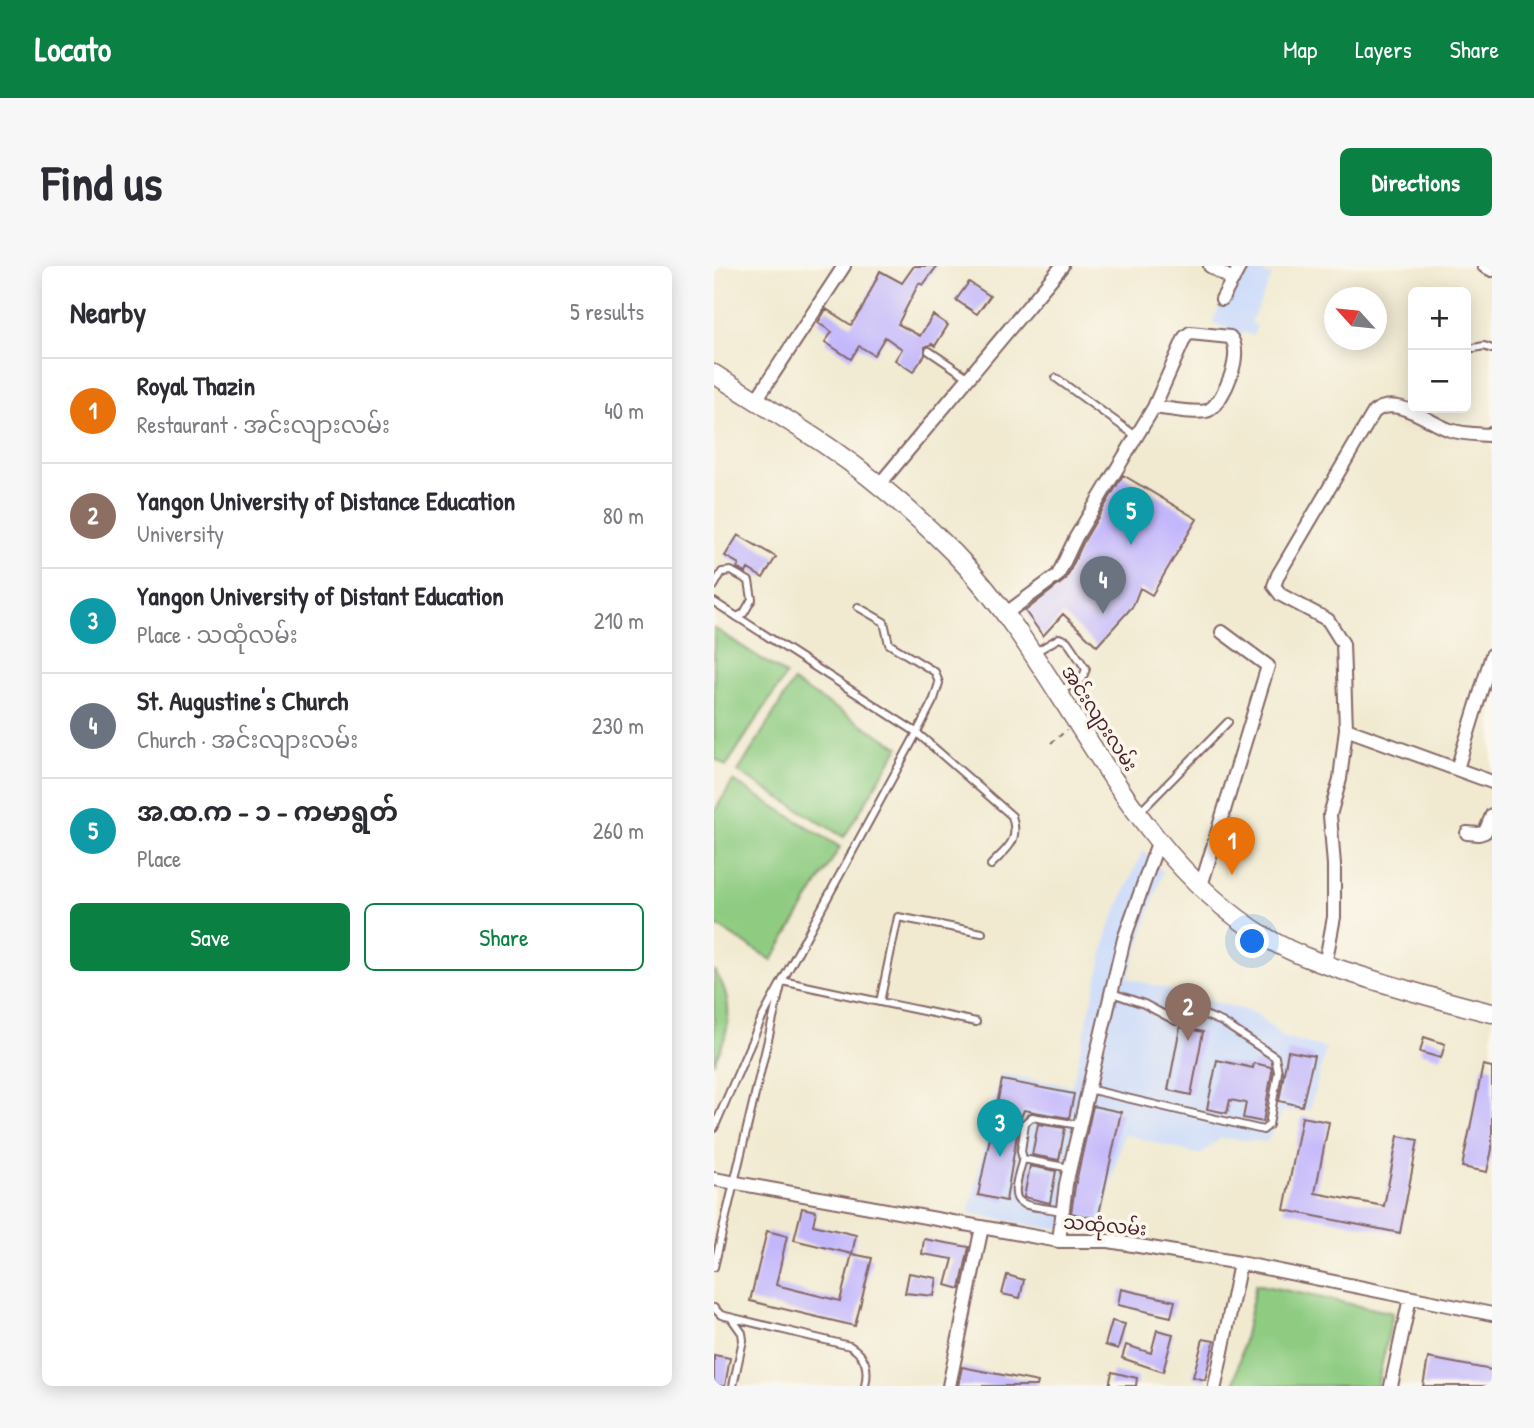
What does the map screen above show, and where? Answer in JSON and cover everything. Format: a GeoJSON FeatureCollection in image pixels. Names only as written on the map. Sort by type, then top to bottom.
{"type":"FeatureCollection","features":[{"type":"Feature","properties":{"kind":"main road","name":"အင်းလျားလမ်း"},"geometry":{"type":"LineString","coordinates":[[714,374],[831,448],[879,485],[955,555],[1005,614],[1159,840],[1201,886],[1232,913],[1265,937],[1325,965],[1492,1013]]}},
{"type":"Feature","properties":{"kind":"street"},"geometry":{"type":"LineString","coordinates":[[755,400],[844,266]]}},
{"type":"Feature","properties":{"kind":"street"},"geometry":{"type":"LineString","coordinates":[[879,485],[1062,266]]}},
{"type":"Feature","properties":{"kind":"street"},"geometry":{"type":"LineString","coordinates":[[1210,266],[1233,280]]}},
{"type":"Feature","properties":{"kind":"street"},"geometry":{"type":"LineString","coordinates":[[1222,299],[1240,266]]}},
{"type":"Feature","properties":{"kind":"street"},"geometry":{"type":"LineString","coordinates":[[1484,266],[1492,270]]}},
{"type":"Feature","properties":{"kind":"street"},"geometry":{"type":"LineString","coordinates":[[1005,614],[1058,575],[1076,537],[1154,407],[1185,337],[1190,333],[1230,337],[1233,340],[1237,350],[1235,364],[1212,408],[1203,412],[1154,407]]}},
{"type":"Feature","properties":{"kind":"street"},"geometry":{"type":"LineString","coordinates":[[1325,965],[1334,917],[1335,865],[1330,815],[1340,779],[1346,729],[1343,644],[1328,620],[1282,595],[1274,586],[1374,412],[1380,408],[1394,406],[1450,430],[1488,435],[1492,433]]}},
{"type":"Feature","properties":{"kind":"street"},"geometry":{"type":"LineString","coordinates":[[1201,886],[1268,666],[1222,632]]}},
{"type":"Feature","properties":{"kind":"street"},"geometry":{"type":"LineString","coordinates":[[1457,769],[1492,655]]}},
{"type":"Feature","properties":{"kind":"street"},"geometry":{"type":"LineString","coordinates":[[1346,729],[1492,782]]}},
{"type":"Feature","properties":{"kind":"street"},"geometry":{"type":"LineString","coordinates":[[1467,833],[1485,832],[1492,815]]}},
{"type":"Feature","properties":{"kind":"street"},"geometry":{"type":"LineString","coordinates":[[1059,1241],[1070,1168],[1124,939],[1159,840]]}},
{"type":"Feature","properties":{"kind":"street","name":"သထုံလမ်း"},"geometry":{"type":"LineString","coordinates":[[714,1178],[1059,1241],[1110,1241],[1240,1263],[1492,1314]]}},
{"type":"Feature","properties":{"kind":"street"},"geometry":{"type":"LineString","coordinates":[[949,1386],[982,1227]]}},
{"type":"Feature","properties":{"kind":"street"},"geometry":{"type":"LineString","coordinates":[[1215,1386],[1240,1263]]}},
{"type":"Feature","properties":{"kind":"street"},"geometry":{"type":"LineString","coordinates":[[1391,1386],[1410,1298]]}},
{"type":"Feature","properties":{"kind":"lane"},"geometry":{"type":"LineString","coordinates":[[1474,348],[1484,346],[1492,349]]}},
{"type":"Feature","properties":{"kind":"lane"},"geometry":{"type":"LineString","coordinates":[[929,351],[969,378]]}},
{"type":"Feature","properties":{"kind":"lane"},"geometry":{"type":"LineString","coordinates":[[1056,378],[1136,436]]}},
{"type":"Feature","properties":{"kind":"lane"},"geometry":{"type":"LineString","coordinates":[[714,586],[722,572],[731,571],[749,581],[752,599],[744,612],[737,617]]}},
{"type":"Feature","properties":{"kind":"lane"},"geometry":{"type":"LineString","coordinates":[[714,602],[916,732],[1012,816],[1014,840],[991,865]]}},
{"type":"Feature","properties":{"kind":"lane"},"geometry":{"type":"LineString","coordinates":[[714,1128],[761,1020],[937,691],[939,683],[935,672],[889,644],[884,622],[858,607]]}},
{"type":"Feature","properties":{"kind":"lane"},"geometry":{"type":"LineString","coordinates":[[1033,654],[1059,638],[1067,641],[1086,669],[1082,679],[1058,692]]}},
{"type":"Feature","properties":{"kind":"lane"},"geometry":{"type":"LineString","coordinates":[[1139,814],[1228,722]]}},
{"type":"Feature","properties":{"kind":"lane"},"geometry":{"type":"LineString","coordinates":[[880,1002],[898,917],[982,933]]}},
{"type":"Feature","properties":{"kind":"lane"},"geometry":{"type":"LineString","coordinates":[[782,981],[976,1022]]}},
{"type":"Feature","properties":{"kind":"lane"},"geometry":{"type":"LineString","coordinates":[[714,1267],[782,981]]}},
{"type":"Feature","properties":{"kind":"lane"},"geometry":{"type":"LineString","coordinates":[[1088,1089],[1263,1130],[1269,1125],[1278,1072],[1275,1057],[1222,1022],[1205,1015],[1176,1021],[1144,1004],[1112,993]]}},
{"type":"Feature","properties":{"kind":"lane"},"geometry":{"type":"LineString","coordinates":[[1063,1211],[1021,1204],[1015,1197],[1014,1186],[1023,1159],[1021,1152],[1025,1123],[1032,1117],[1081,1125]]}},
{"type":"Feature","properties":{"kind":"lane"},"geometry":{"type":"LineString","coordinates":[[1023,1159],[1070,1168]]}},
{"type":"Feature","properties":{"kind":"lane"},"geometry":{"type":"LineString","coordinates":[[714,1308],[721,1315],[731,1318],[850,1346],[861,1353],[865,1360],[868,1372],[865,1386]]}},
{"type":"Feature","properties":{"kind":"lane"},"geometry":{"type":"LineString","coordinates":[[731,1318],[742,1333],[743,1340],[733,1386]]}},
{"type":"Feature","properties":{"kind":"path"},"geometry":{"type":"LineString","coordinates":[[1051,743],[1077,722]]}},
{"type":"Feature","properties":{"kind":"shaded area"},"geometry":{"type":"Polygon","coordinates":[[[1246,266],[1272,276],[1251,322],[1257,326],[1253,336],[1243,332],[1241,335],[1212,322],[1226,295],[1231,297],[1246,266]]]}},
{"type":"Feature","properties":{"kind":"shaded area"},"geometry":{"type":"Polygon","coordinates":[[[1143,850],[1163,872],[1128,978],[1255,1013],[1285,1038],[1326,1048],[1310,1110],[1283,1112],[1267,1142],[1220,1138],[1201,1155],[1123,1134],[1101,1226],[1047,1228],[969,1213],[1000,1074],[1072,1086],[1109,928],[1143,850]]]}},
{"type":"Feature","properties":{"kind":"green space"},"geometry":{"type":"Polygon","coordinates":[[[714,628],[786,675],[726,766],[714,758],[714,628]]]}},
{"type":"Feature","properties":{"kind":"green space"},"geometry":{"type":"Polygon","coordinates":[[[793,682],[899,747],[844,837],[738,772],[793,682]]]}},
{"type":"Feature","properties":{"kind":"green space"},"geometry":{"type":"Polygon","coordinates":[[[733,781],[840,847],[772,960],[714,924],[714,812],[733,781]]]}},
{"type":"Feature","properties":{"kind":"green space"},"geometry":{"type":"Polygon","coordinates":[[[714,970],[725,993],[728,1016],[724,1039],[714,1062],[714,970]]]}},
{"type":"Feature","properties":{"kind":"green space"},"geometry":{"type":"Polygon","coordinates":[[[1256,1284],[1393,1313],[1377,1386],[1234,1386],[1256,1284]]]}},
{"type":"Feature","properties":{"kind":"building"},"geometry":{"type":"Polygon","coordinates":[[[914,266],[937,266],[923,285],[919,283],[898,324],[920,336],[933,315],[948,325],[935,346],[932,344],[925,347],[925,355],[913,372],[895,360],[902,349],[885,337],[874,355],[859,346],[851,359],[825,342],[832,332],[818,323],[826,309],[851,325],[880,271],[902,283],[914,266]]]}},
{"type":"Feature","properties":{"kind":"building"},"geometry":{"type":"Polygon","coordinates":[[[969,282],[990,296],[977,314],[956,300],[969,282]]]}},
{"type":"Feature","properties":{"kind":"building"},"geometry":{"type":"Polygon","coordinates":[[[1123,475],[1197,519],[1152,595],[1140,588],[1133,606],[1097,646],[1063,614],[1043,636],[1025,611],[1066,579],[1084,541],[1123,475]]]}},
{"type":"Feature","properties":{"kind":"building"},"geometry":{"type":"Polygon","coordinates":[[[738,535],[776,557],[763,578],[748,569],[746,573],[737,568],[739,564],[725,556],[738,535]]]}},
{"type":"Feature","properties":{"kind":"building"},"geometry":{"type":"Polygon","coordinates":[[[1180,1027],[1203,1032],[1191,1095],[1168,1090],[1180,1027]]]}},
{"type":"Feature","properties":{"kind":"building"},"geometry":{"type":"Polygon","coordinates":[[[1424,1037],[1445,1044],[1441,1058],[1420,1052],[1424,1037]]]}},
{"type":"Feature","properties":{"kind":"building"},"geometry":{"type":"Polygon","coordinates":[[[1288,1051],[1314,1056],[1302,1106],[1279,1101],[1288,1051]]]}},
{"type":"Feature","properties":{"kind":"building"},"geometry":{"type":"Polygon","coordinates":[[[1217,1060],[1253,1068],[1254,1063],[1271,1067],[1263,1122],[1243,1118],[1246,1103],[1230,1100],[1227,1113],[1207,1109],[1217,1060]]]}},
{"type":"Feature","properties":{"kind":"building"},"geometry":{"type":"Polygon","coordinates":[[[1483,1065],[1492,1067],[1492,1149],[1487,1172],[1462,1167],[1483,1065]]]}},
{"type":"Feature","properties":{"kind":"building"},"geometry":{"type":"Polygon","coordinates":[[[1002,1080],[1074,1094],[1069,1118],[1024,1110],[1019,1122],[1006,1201],[978,1195],[1002,1080]]]}},
{"type":"Feature","properties":{"kind":"building"},"geometry":{"type":"Polygon","coordinates":[[[1093,1106],[1121,1112],[1098,1219],[1071,1213],[1093,1106]]]}},
{"type":"Feature","properties":{"kind":"building"},"geometry":{"type":"Polygon","coordinates":[[[1302,1117],[1329,1122],[1315,1193],[1384,1206],[1398,1136],[1418,1140],[1400,1233],[1284,1210],[1302,1117]]]}},
{"type":"Feature","properties":{"kind":"building"},"geometry":{"type":"Polygon","coordinates":[[[1038,1124],[1065,1128],[1059,1160],[1032,1155],[1038,1124]]]}},
{"type":"Feature","properties":{"kind":"building"},"geometry":{"type":"Polygon","coordinates":[[[1030,1166],[1056,1171],[1050,1203],[1024,1197],[1030,1166]]]}},
{"type":"Feature","properties":{"kind":"building"},"geometry":{"type":"Polygon","coordinates":[[[802,1208],[816,1211],[813,1225],[856,1235],[852,1254],[794,1240],[802,1208]]]}},
{"type":"Feature","properties":{"kind":"building"},"geometry":{"type":"Polygon","coordinates":[[[767,1231],[787,1236],[776,1285],[840,1301],[852,1254],[872,1258],[855,1326],[750,1301],[767,1231]]]}},
{"type":"Feature","properties":{"kind":"building"},"geometry":{"type":"Polygon","coordinates":[[[924,1239],[969,1247],[960,1289],[946,1285],[953,1259],[922,1254],[924,1239]]]}},
{"type":"Feature","properties":{"kind":"building"},"geometry":{"type":"Polygon","coordinates":[[[909,1273],[937,1278],[934,1296],[905,1293],[909,1273]]]}},
{"type":"Feature","properties":{"kind":"building"},"geometry":{"type":"Polygon","coordinates":[[[1007,1275],[1024,1280],[1020,1298],[1002,1294],[1007,1275]]]}},
{"type":"Feature","properties":{"kind":"building"},"geometry":{"type":"Polygon","coordinates":[[[1121,1289],[1175,1301],[1171,1317],[1118,1305],[1121,1289]]]}},
{"type":"Feature","properties":{"kind":"building"},"geometry":{"type":"Polygon","coordinates":[[[1112,1321],[1125,1324],[1118,1349],[1105,1345],[1112,1321]]]}},
{"type":"Feature","properties":{"kind":"building"},"geometry":{"type":"Polygon","coordinates":[[[1157,1330],[1173,1334],[1163,1372],[1122,1358],[1126,1345],[1151,1353],[1157,1330]]]}},
{"type":"Feature","properties":{"kind":"building"},"geometry":{"type":"Polygon","coordinates":[[[1203,1339],[1214,1341],[1205,1380],[1193,1377],[1203,1339]]]}},
{"type":"Feature","properties":{"kind":"building"},"geometry":{"type":"Polygon","coordinates":[[[714,1355],[730,1358],[725,1386],[714,1386],[714,1355]]]}},
{"type":"Feature","properties":{"kind":"building"},"geometry":{"type":"Polygon","coordinates":[[[1428,1358],[1492,1370],[1492,1386],[1423,1386],[1428,1358]]]}},
{"type":"Feature","properties":{"kind":"building"},"geometry":{"type":"Polygon","coordinates":[[[962,1367],[1038,1382],[1037,1386],[958,1386],[962,1367]]]}},
{"type":"Feature","properties":{"kind":"building"},"geometry":{"type":"Polygon","coordinates":[[[1112,1372],[1137,1378],[1136,1386],[1109,1386],[1112,1372]]]}},
{"type":"Feature","properties":{"kind":"place","name":"အ.ထ.က - ၁ - ကမာရွတ်"},"geometry":{"type":"Point","coordinates":[1131,545]}},
{"type":"Feature","properties":{"kind":"place","name":"St. Augustine's Church"},"geometry":{"type":"Point","coordinates":[1103,614]}},
{"type":"Feature","properties":{"kind":"place","name":"Royal Thazin"},"geometry":{"type":"Point","coordinates":[1232,875]}},
{"type":"Feature","properties":{"kind":"place","name":"Yangon University of Distance Education"},"geometry":{"type":"Point","coordinates":[1188,1041]}},
{"type":"Feature","properties":{"kind":"place","name":"Yangon University of Distant Education"},"geometry":{"type":"Point","coordinates":[1000,1157]}}]}
